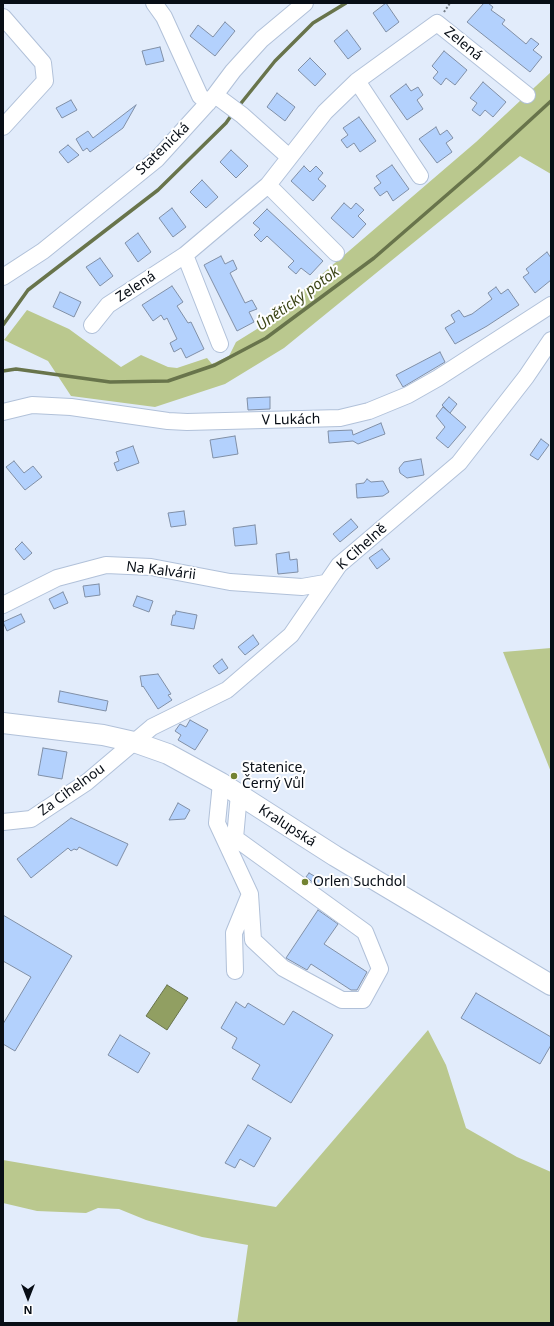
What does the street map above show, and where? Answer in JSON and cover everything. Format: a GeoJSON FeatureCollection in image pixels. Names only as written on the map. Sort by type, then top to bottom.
{"type":"FeatureCollection","features":[{"type":"Feature","properties":{"kind":"main road","name":"Kralupská"},"geometry":{"type":"LineString","coordinates":[[3,723],[103,735],[134,742],[168,754],[221,783],[329,852],[551,985]]}},
{"type":"Feature","properties":{"kind":"street"},"geometry":{"type":"LineString","coordinates":[[154,3],[164,17],[200,96],[211,99],[237,111],[289,157]]}},
{"type":"Feature","properties":{"kind":"street","name":"Statenická"},"geometry":{"type":"LineString","coordinates":[[3,277],[43,251],[157,158],[211,99],[262,39],[305,3]]}},
{"type":"Feature","properties":{"kind":"street"},"geometry":{"type":"LineString","coordinates":[[3,17],[43,63],[45,81],[3,126]]}},
{"type":"Feature","properties":{"kind":"street","name":"Zelená"},"geometry":{"type":"LineString","coordinates":[[92,325],[108,305],[185,255],[268,185],[325,112],[357,81],[437,24],[528,95]]}},
{"type":"Feature","properties":{"kind":"street"},"geometry":{"type":"LineString","coordinates":[[357,81],[420,176]]}},
{"type":"Feature","properties":{"kind":"street"},"geometry":{"type":"LineString","coordinates":[[268,185],[336,253]]}},
{"type":"Feature","properties":{"kind":"street"},"geometry":{"type":"LineString","coordinates":[[185,255],[220,344]]}},
{"type":"Feature","properties":{"kind":"street","name":"V Lukách"},"geometry":{"type":"LineString","coordinates":[[3,412],[32,405],[71,407],[168,421],[340,418],[369,411],[408,395],[438,378],[551,305]]}},
{"type":"Feature","properties":{"kind":"street","name":"K Cihelně"},"geometry":{"type":"LineString","coordinates":[[134,742],[152,727],[227,690],[291,636],[339,565],[459,463],[526,377],[551,340]]}},
{"type":"Feature","properties":{"kind":"street","name":"Na Kalvárii"},"geometry":{"type":"LineString","coordinates":[[3,605],[57,578],[106,565],[151,567],[230,582],[302,587],[326,583]]}},
{"type":"Feature","properties":{"kind":"street","name":"Za Cihelnou"},"geometry":{"type":"LineString","coordinates":[[3,822],[32,819],[87,782],[134,742]]}},
{"type":"Feature","properties":{"kind":"street"},"geometry":{"type":"LineString","coordinates":[[221,783],[217,823],[250,894],[253,940],[283,968],[342,1000],[362,1000],[380,969],[365,932],[235,838],[239,794]]}},
{"type":"Feature","properties":{"kind":"street"},"geometry":{"type":"LineString","coordinates":[[235,971],[234,933],[250,894]]}},
{"type":"Feature","properties":{"kind":"shaded area"},"geometry":{"type":"Polygon","coordinates":[[[551,72],[551,174],[520,156],[284,348],[225,384],[155,407],[71,396],[48,361],[4,340],[27,310],[69,329],[121,367],[141,355],[168,367],[177,368],[207,358],[212,364],[229,356],[236,342],[257,329],[286,305],[476,142],[551,72]]]}},
{"type":"Feature","properties":{"kind":"shaded area"},"geometry":{"type":"Polygon","coordinates":[[[551,648],[551,772],[503,652],[551,648]]]}},
{"type":"Feature","properties":{"kind":"shaded area"},"geometry":{"type":"Polygon","coordinates":[[[167,985],[188,998],[167,1030],[146,1016],[167,985]]]}},
{"type":"Feature","properties":{"kind":"shaded area"},"geometry":{"type":"Polygon","coordinates":[[[428,1030],[446,1065],[466,1128],[517,1157],[551,1172],[551,1323],[237,1323],[248,1245],[202,1237],[146,1220],[119,1209],[98,1208],[86,1213],[37,1211],[3,1203],[3,1160],[276,1207],[428,1030]]]}},
{"type":"Feature","properties":{"kind":"building"},"geometry":{"type":"Polygon","coordinates":[[[386,3],[399,22],[386,32],[373,13],[386,3]]]}},
{"type":"Feature","properties":{"kind":"building"},"geometry":{"type":"Polygon","coordinates":[[[484,3],[488,3],[493,7],[491,10],[505,20],[502,24],[526,44],[531,38],[539,44],[533,50],[542,57],[530,72],[467,22],[484,3]]]}},
{"type":"Feature","properties":{"kind":"building"},"geometry":{"type":"Polygon","coordinates":[[[225,22],[235,31],[215,56],[190,36],[198,25],[213,37],[225,22]]]}},
{"type":"Feature","properties":{"kind":"building"},"geometry":{"type":"Polygon","coordinates":[[[347,30],[361,49],[348,59],[334,41],[347,30]]]}},
{"type":"Feature","properties":{"kind":"building"},"geometry":{"type":"Polygon","coordinates":[[[160,47],[164,61],[146,65],[142,51],[160,47]]]}},
{"type":"Feature","properties":{"kind":"building"},"geometry":{"type":"Polygon","coordinates":[[[444,51],[467,70],[455,85],[446,78],[441,85],[433,78],[438,72],[432,66],[444,51]]]}},
{"type":"Feature","properties":{"kind":"building"},"geometry":{"type":"Polygon","coordinates":[[[310,58],[326,74],[315,86],[298,70],[310,58]]]}},
{"type":"Feature","properties":{"kind":"building"},"geometry":{"type":"Polygon","coordinates":[[[483,82],[506,102],[493,117],[485,110],[480,116],[472,110],[477,103],[470,98],[483,82]]]}},
{"type":"Feature","properties":{"kind":"building"},"geometry":{"type":"Polygon","coordinates":[[[406,84],[411,91],[418,87],[423,95],[417,100],[423,109],[407,120],[390,96],[406,84]]]}},
{"type":"Feature","properties":{"kind":"building"},"geometry":{"type":"Polygon","coordinates":[[[277,93],[295,107],[285,121],[267,107],[277,93]]]}},
{"type":"Feature","properties":{"kind":"building"},"geometry":{"type":"Polygon","coordinates":[[[71,100],[77,110],[62,118],[56,108],[71,100]]]}},
{"type":"Feature","properties":{"kind":"building"},"geometry":{"type":"Polygon","coordinates":[[[136,105],[123,128],[90,152],[87,148],[83,151],[76,139],[88,131],[93,138],[136,105]]]}},
{"type":"Feature","properties":{"kind":"building"},"geometry":{"type":"Polygon","coordinates":[[[359,117],[376,141],[360,152],[354,143],[347,148],[341,140],[348,135],[343,128],[359,117]]]}},
{"type":"Feature","properties":{"kind":"building"},"geometry":{"type":"Polygon","coordinates":[[[436,127],[440,135],[447,130],[453,138],[446,143],[452,152],[437,163],[419,139],[436,127]]]}},
{"type":"Feature","properties":{"kind":"building"},"geometry":{"type":"Polygon","coordinates":[[[68,145],[79,155],[68,163],[59,152],[68,145]]]}},
{"type":"Feature","properties":{"kind":"building"},"geometry":{"type":"Polygon","coordinates":[[[231,150],[248,166],[236,178],[220,162],[231,150]]]}},
{"type":"Feature","properties":{"kind":"building"},"geometry":{"type":"Polygon","coordinates":[[[392,165],[409,189],[393,201],[387,191],[380,196],[374,188],[381,183],[376,176],[392,165]]]}},
{"type":"Feature","properties":{"kind":"building"},"geometry":{"type":"Polygon","coordinates":[[[304,166],[310,172],[316,166],[323,173],[318,179],[326,186],[313,201],[291,181],[304,166]]]}},
{"type":"Feature","properties":{"kind":"building"},"geometry":{"type":"Polygon","coordinates":[[[202,180],[218,197],[206,208],[190,192],[202,180]]]}},
{"type":"Feature","properties":{"kind":"building"},"geometry":{"type":"Polygon","coordinates":[[[344,203],[351,209],[356,203],[364,210],[358,216],[366,224],[353,238],[331,218],[344,203]]]}},
{"type":"Feature","properties":{"kind":"building"},"geometry":{"type":"Polygon","coordinates":[[[172,208],[186,227],[173,237],[159,218],[172,208]]]}},
{"type":"Feature","properties":{"kind":"building"},"geometry":{"type":"Polygon","coordinates":[[[267,209],[323,261],[310,275],[301,268],[296,274],[288,267],[294,261],[267,236],[261,242],[254,235],[260,229],[253,223],[267,209]]]}},
{"type":"Feature","properties":{"kind":"building"},"geometry":{"type":"Polygon","coordinates":[[[138,233],[151,252],[138,262],[125,243],[138,233]]]}},
{"type":"Feature","properties":{"kind":"building"},"geometry":{"type":"Polygon","coordinates":[[[547,252],[551,258],[551,280],[535,293],[523,277],[529,273],[526,269],[547,252]]]}},
{"type":"Feature","properties":{"kind":"building"},"geometry":{"type":"Polygon","coordinates":[[[221,256],[225,264],[233,260],[237,269],[230,273],[245,303],[252,300],[257,309],[249,312],[254,322],[237,331],[204,265],[221,256]]]}},
{"type":"Feature","properties":{"kind":"building"},"geometry":{"type":"Polygon","coordinates":[[[100,258],[113,276],[100,286],[86,267],[100,258]]]}},
{"type":"Feature","properties":{"kind":"building"},"geometry":{"type":"Polygon","coordinates":[[[172,286],[183,302],[177,306],[188,323],[191,322],[204,349],[186,358],[181,348],[174,352],[170,343],[177,339],[167,318],[164,320],[161,315],[153,321],[142,305],[172,286]]]}},
{"type":"Feature","properties":{"kind":"building"},"geometry":{"type":"Polygon","coordinates":[[[496,287],[501,294],[508,289],[519,305],[487,326],[455,344],[445,328],[455,322],[451,315],[459,310],[464,317],[472,314],[492,299],[488,293],[496,287]]]}},
{"type":"Feature","properties":{"kind":"building"},"geometry":{"type":"Polygon","coordinates":[[[60,292],[81,302],[74,317],[53,307],[60,292]]]}},
{"type":"Feature","properties":{"kind":"building"},"geometry":{"type":"Polygon","coordinates":[[[440,352],[445,362],[403,387],[396,375],[440,352]]]}},
{"type":"Feature","properties":{"kind":"building"},"geometry":{"type":"Polygon","coordinates":[[[270,397],[270,409],[248,410],[247,398],[270,397]]]}},
{"type":"Feature","properties":{"kind":"building"},"geometry":{"type":"Polygon","coordinates":[[[449,397],[457,404],[450,413],[442,405],[449,397]]]}},
{"type":"Feature","properties":{"kind":"building"},"geometry":{"type":"Polygon","coordinates":[[[443,407],[466,427],[448,448],[436,438],[445,427],[436,416],[443,407]]]}},
{"type":"Feature","properties":{"kind":"building"},"geometry":{"type":"Polygon","coordinates":[[[381,423],[385,434],[358,444],[353,441],[329,443],[328,431],[352,430],[353,435],[381,423]]]}},
{"type":"Feature","properties":{"kind":"building"},"geometry":{"type":"Polygon","coordinates":[[[235,436],[238,454],[213,458],[210,440],[235,436]]]}},
{"type":"Feature","properties":{"kind":"building"},"geometry":{"type":"Polygon","coordinates":[[[541,439],[549,445],[538,460],[530,455],[541,439]]]}},
{"type":"Feature","properties":{"kind":"building"},"geometry":{"type":"Polygon","coordinates":[[[133,446],[139,463],[117,471],[114,463],[119,461],[116,452],[133,446]]]}},
{"type":"Feature","properties":{"kind":"building"},"geometry":{"type":"Polygon","coordinates":[[[421,459],[424,475],[407,478],[400,473],[399,468],[404,462],[421,459]]]}},
{"type":"Feature","properties":{"kind":"building"},"geometry":{"type":"Polygon","coordinates":[[[14,461],[24,473],[33,466],[42,477],[25,490],[6,467],[14,461]]]}},
{"type":"Feature","properties":{"kind":"building"},"geometry":{"type":"Polygon","coordinates":[[[367,479],[371,482],[383,481],[389,492],[383,496],[357,498],[356,484],[364,483],[367,479]]]}},
{"type":"Feature","properties":{"kind":"building"},"geometry":{"type":"Polygon","coordinates":[[[184,511],[186,525],[171,527],[168,513],[184,511]]]}},
{"type":"Feature","properties":{"kind":"building"},"geometry":{"type":"Polygon","coordinates":[[[351,519],[358,527],[340,542],[333,534],[351,519]]]}},
{"type":"Feature","properties":{"kind":"building"},"geometry":{"type":"Polygon","coordinates":[[[255,525],[257,544],[235,546],[233,528],[255,525]]]}},
{"type":"Feature","properties":{"kind":"building"},"geometry":{"type":"Polygon","coordinates":[[[22,542],[32,553],[24,560],[15,549],[22,542]]]}},
{"type":"Feature","properties":{"kind":"building"},"geometry":{"type":"Polygon","coordinates":[[[382,549],[390,559],[377,569],[369,558],[382,549]]]}},
{"type":"Feature","properties":{"kind":"building"},"geometry":{"type":"Polygon","coordinates":[[[289,552],[290,560],[297,559],[298,572],[278,574],[276,554],[289,552]]]}},
{"type":"Feature","properties":{"kind":"building"},"geometry":{"type":"Polygon","coordinates":[[[99,584],[100,595],[85,597],[83,586],[99,584]]]}},
{"type":"Feature","properties":{"kind":"building"},"geometry":{"type":"Polygon","coordinates":[[[63,592],[68,603],[54,609],[49,599],[63,592]]]}},
{"type":"Feature","properties":{"kind":"building"},"geometry":{"type":"Polygon","coordinates":[[[137,596],[153,601],[149,612],[133,606],[137,596]]]}},
{"type":"Feature","properties":{"kind":"building"},"geometry":{"type":"Polygon","coordinates":[[[176,611],[197,615],[194,629],[171,625],[173,615],[175,615],[176,611]]]}},
{"type":"Feature","properties":{"kind":"building"},"geometry":{"type":"Polygon","coordinates":[[[21,614],[25,622],[7,631],[3,622],[21,614]]]}},
{"type":"Feature","properties":{"kind":"building"},"geometry":{"type":"Polygon","coordinates":[[[253,635],[259,644],[245,655],[238,647],[253,635]]]}},
{"type":"Feature","properties":{"kind":"building"},"geometry":{"type":"Polygon","coordinates":[[[222,659],[228,668],[219,674],[213,666],[222,659]]]}},
{"type":"Feature","properties":{"kind":"building"},"geometry":{"type":"Polygon","coordinates":[[[158,674],[171,694],[168,695],[172,700],[158,709],[143,686],[142,687],[140,676],[158,674]]]}},
{"type":"Feature","properties":{"kind":"building"},"geometry":{"type":"Polygon","coordinates":[[[60,691],[108,701],[106,711],[58,702],[60,691]]]}},
{"type":"Feature","properties":{"kind":"building"},"geometry":{"type":"Polygon","coordinates":[[[190,720],[208,730],[195,750],[178,740],[181,735],[175,731],[180,724],[186,727],[190,720]]]}},
{"type":"Feature","properties":{"kind":"building"},"geometry":{"type":"Polygon","coordinates":[[[43,748],[67,752],[62,779],[38,775],[43,748]]]}},
{"type":"Feature","properties":{"kind":"building"},"geometry":{"type":"Polygon","coordinates":[[[178,803],[190,810],[185,819],[169,820],[178,803]]]}},
{"type":"Feature","properties":{"kind":"building"},"geometry":{"type":"Polygon","coordinates":[[[71,818],[128,844],[117,866],[79,847],[77,850],[74,849],[71,851],[68,848],[31,878],[17,859],[71,818]]]}},
{"type":"Feature","properties":{"kind":"building"},"geometry":{"type":"Polygon","coordinates":[[[309,873],[323,881],[319,887],[306,877],[309,873]]]}},
{"type":"Feature","properties":{"kind":"building"},"geometry":{"type":"Polygon","coordinates":[[[318,910],[338,924],[324,944],[367,972],[357,990],[351,990],[311,964],[307,970],[286,958],[318,910]]]}},
{"type":"Feature","properties":{"kind":"building"},"geometry":{"type":"Polygon","coordinates":[[[3,915],[72,956],[15,1051],[3,1044],[3,1024],[31,977],[3,961],[3,915]]]}},
{"type":"Feature","properties":{"kind":"building"},"geometry":{"type":"Polygon","coordinates":[[[476,993],[551,1037],[551,1045],[540,1064],[461,1018],[476,993]]]}},
{"type":"Feature","properties":{"kind":"building"},"geometry":{"type":"Polygon","coordinates":[[[236,1002],[245,1008],[248,1003],[284,1025],[293,1011],[333,1035],[291,1103],[252,1079],[260,1065],[232,1048],[237,1038],[221,1028],[236,1002]]]}},
{"type":"Feature","properties":{"kind":"building"},"geometry":{"type":"Polygon","coordinates":[[[120,1035],[150,1053],[138,1073],[108,1055],[120,1035]]]}},
{"type":"Feature","properties":{"kind":"building"},"geometry":{"type":"Polygon","coordinates":[[[248,1125],[271,1138],[254,1167],[240,1159],[235,1168],[225,1163],[248,1125]]]}},
{"type":"Feature","properties":{"kind":"waterway"},"geometry":{"type":"LineString","coordinates":[[238,107],[275,61],[313,23],[346,3]]}},
{"type":"Feature","properties":{"kind":"waterway","name":"Únětický potok"},"geometry":{"type":"LineString","coordinates":[[3,371],[16,369],[110,382],[168,381],[215,365],[266,338],[374,258],[479,167],[551,101]]}},
{"type":"Feature","properties":{"kind":"waterway"},"geometry":{"type":"LineString","coordinates":[[3,325],[28,290],[158,190],[226,123],[233,113]]}},
{"type":"Feature","properties":{"kind":"place","name":"Statenice, Černý Vůl"},"geometry":{"type":"Point","coordinates":[234,776]}},
{"type":"Feature","properties":{"kind":"place","name":"Orlen Suchdol"},"geometry":{"type":"Point","coordinates":[305,882]}}]}
